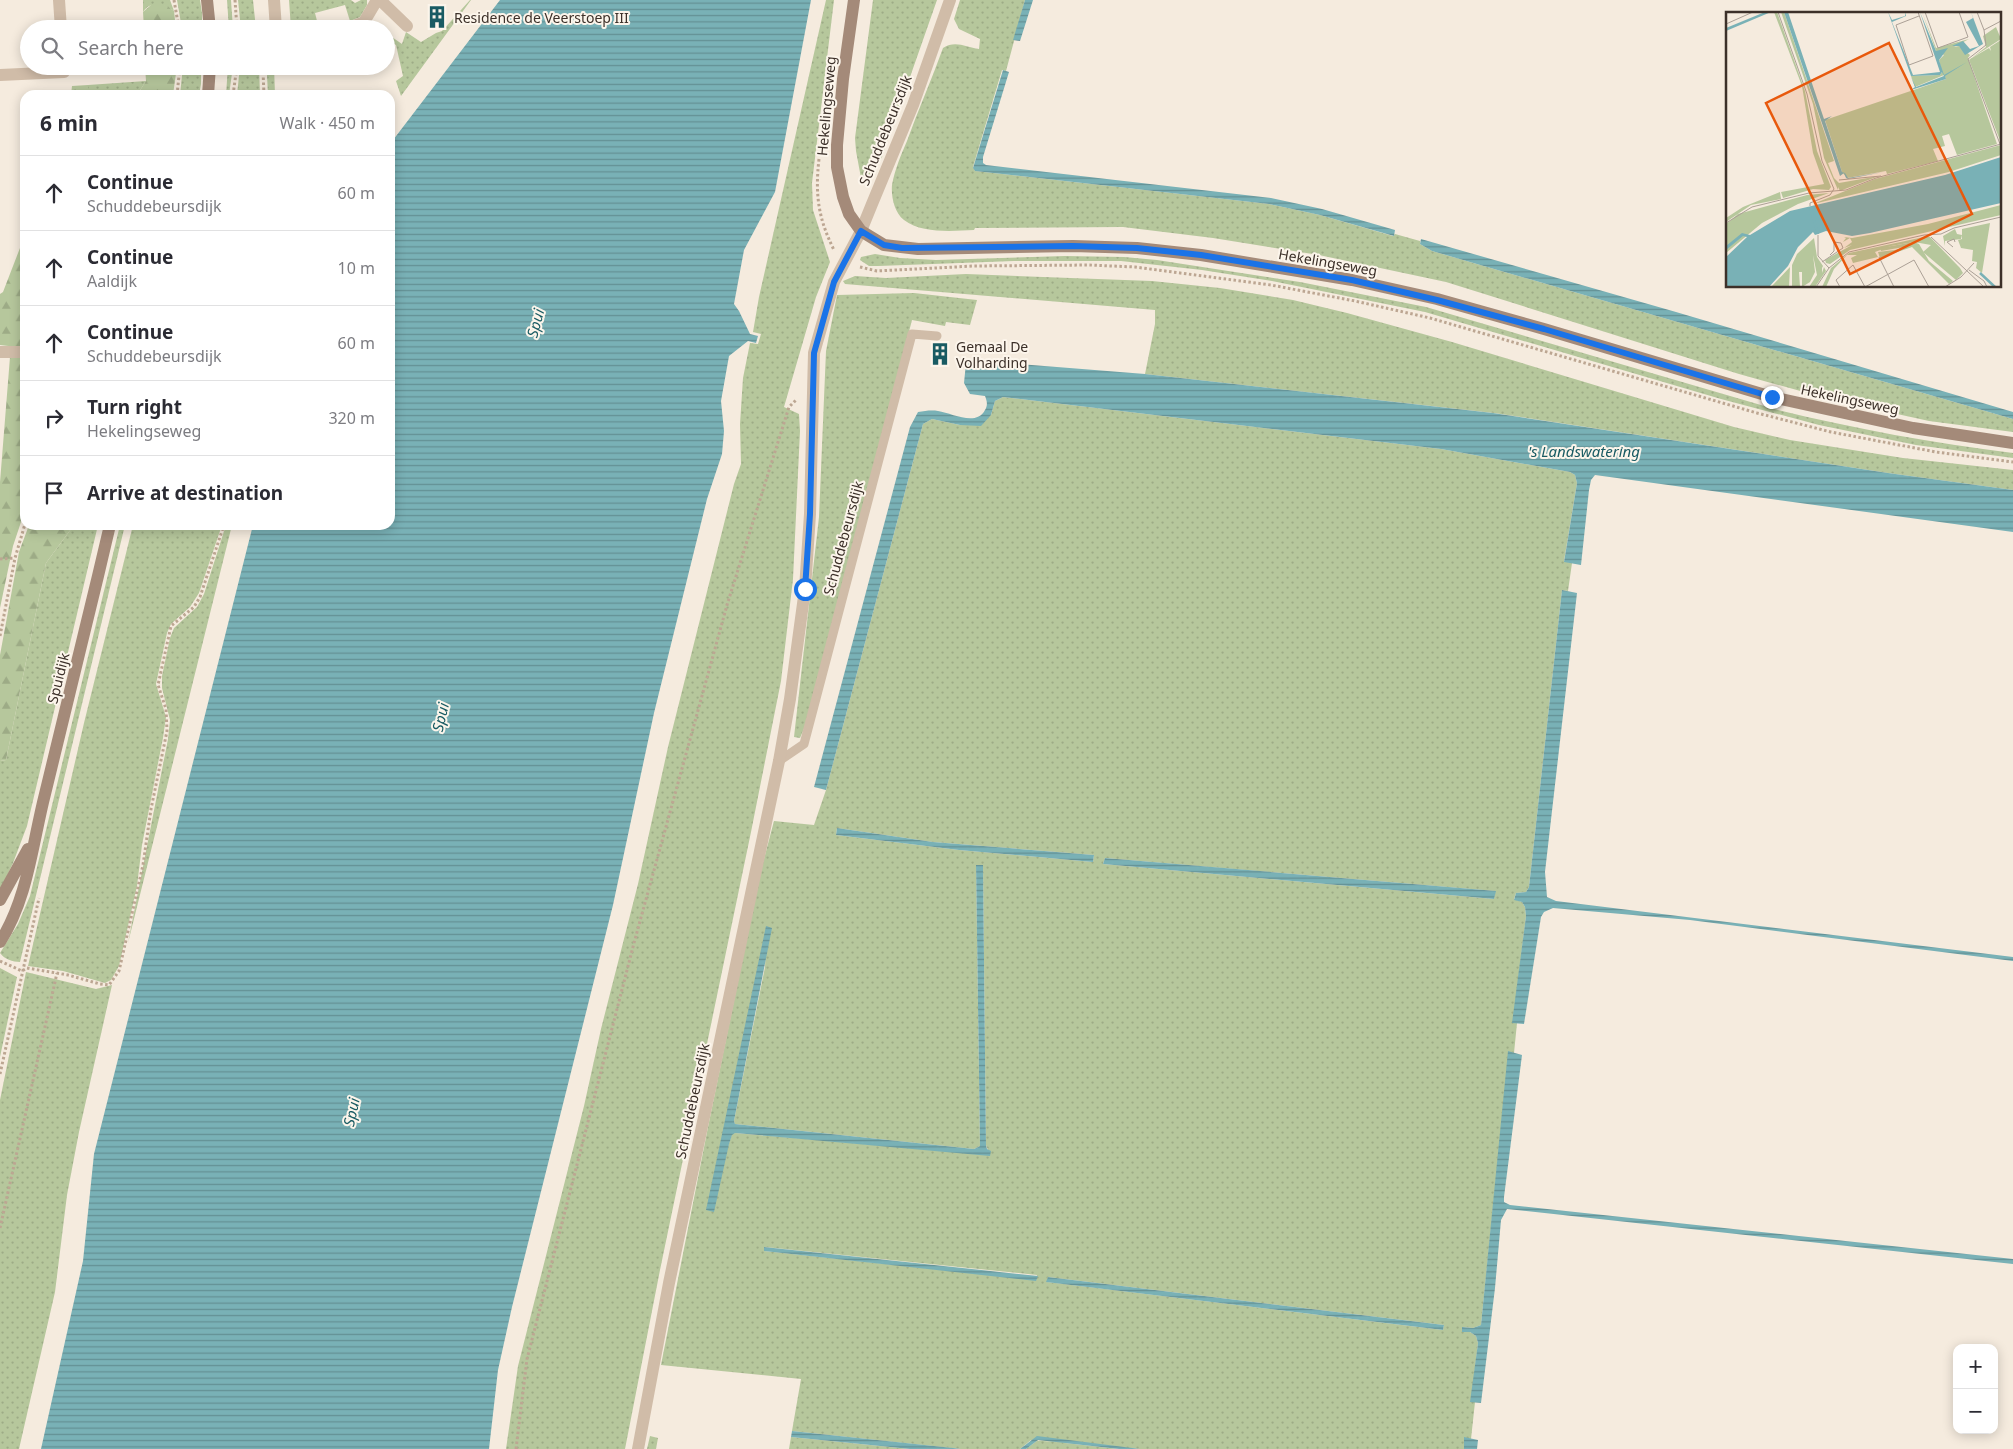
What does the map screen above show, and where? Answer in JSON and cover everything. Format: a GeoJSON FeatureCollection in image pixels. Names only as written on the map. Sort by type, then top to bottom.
{"type":"FeatureCollection","features":[{"type":"Feature","properties":{"kind":"main road"},"geometry":{"type":"LineString","coordinates":[[207,0],[209,20]]}},
{"type":"Feature","properties":{"kind":"main road","name":"Hekelingseweg"},"geometry":{"type":"LineString","coordinates":[[854,0],[836,145],[837,167],[843,197],[849,214],[861,231],[884,245],[902,248],[1073,246],[1137,248],[1201,255],[1352,280],[1535,326],[1772,397],[1912,428],[2013,442]]}},
{"type":"Feature","properties":{"kind":"main road"},"geometry":{"type":"LineString","coordinates":[[208,90],[209,75]]}},
{"type":"Feature","properties":{"kind":"main road","name":"Spuidijk"},"geometry":{"type":"LineString","coordinates":[[2,938],[14,918],[24,891],[34,838],[109,530]]}},
{"type":"Feature","properties":{"kind":"main road","name":"Spuidijk"},"geometry":{"type":"LineString","coordinates":[[0,900],[34,838]]}},
{"type":"Feature","properties":{"kind":"street"},"geometry":{"type":"LineString","coordinates":[[59,0],[60,20]]}},
{"type":"Feature","properties":{"kind":"street"},"geometry":{"type":"LineString","coordinates":[[274,0],[275,20]]}},
{"type":"Feature","properties":{"kind":"street"},"geometry":{"type":"LineString","coordinates":[[365,20],[379,0],[408,26]]}},
{"type":"Feature","properties":{"kind":"street","name":"Schuddebeursdijk"},"geometry":{"type":"LineString","coordinates":[[638,1449],[669,1283],[779,761],[790,699],[805,589],[810,514],[814,353],[822,318],[834,282],[861,231],[913,105],[950,0]]}},
{"type":"Feature","properties":{"kind":"street"},"geometry":{"type":"LineString","coordinates":[[0,75],[20,74]]}},
{"type":"Feature","properties":{"kind":"street"},"geometry":{"type":"LineString","coordinates":[[0,352],[20,352]]}},
{"type":"Feature","properties":{"kind":"lane","name":"Schuddebeursdijk"},"geometry":{"type":"LineString","coordinates":[[779,761],[804,744],[912,334],[937,336]]}},
{"type":"Feature","properties":{"kind":"path"},"geometry":{"type":"LineString","coordinates":[[174,0],[178,20]]}},
{"type":"Feature","properties":{"kind":"path"},"geometry":{"type":"LineString","coordinates":[[235,0],[236,20]]}},
{"type":"Feature","properties":{"kind":"path"},"geometry":{"type":"LineString","coordinates":[[178,90],[179,75]]}},
{"type":"Feature","properties":{"kind":"path"},"geometry":{"type":"LineString","coordinates":[[234,90],[236,75]]}},
{"type":"Feature","properties":{"kind":"path"},"geometry":{"type":"LineString","coordinates":[[263,75],[264,90]]}},
{"type":"Feature","properties":{"kind":"path"},"geometry":{"type":"LineString","coordinates":[[847,259],[859,266],[876,271],[1079,265],[1135,267],[1271,285],[1430,318],[1757,413],[1831,432],[1936,452],[2013,462]]}},
{"type":"Feature","properties":{"kind":"path"},"geometry":{"type":"LineString","coordinates":[[516,1449],[527,1359],[634,943],[727,605],[789,407],[812,383]]}},
{"type":"Feature","properties":{"kind":"path"},"geometry":{"type":"LineString","coordinates":[[0,636],[15,558],[23,530]]}},
{"type":"Feature","properties":{"kind":"path"},"geometry":{"type":"LineString","coordinates":[[0,1074],[22,971],[27,968],[109,985],[119,971],[143,865],[151,809],[167,731],[166,709],[158,685],[171,626],[194,607],[200,597],[222,530]]}},
{"type":"Feature","properties":{"kind":"path"},"geometry":{"type":"LineString","coordinates":[[0,559],[15,558]]}},
{"type":"Feature","properties":{"kind":"path"},"geometry":{"type":"LineString","coordinates":[[0,961],[22,971]]}},
{"type":"Feature","properties":{"kind":"path"},"geometry":{"type":"LineString","coordinates":[[0,1228],[57,973]]}},
{"type":"Feature","properties":{"kind":"green space"},"geometry":{"type":"Polygon","coordinates":[[[143,0],[170,0],[174,11],[158,4],[146,8],[143,12],[143,0]]]}},
{"type":"Feature","properties":{"kind":"green space"},"geometry":{"type":"Polygon","coordinates":[[[177,0],[200,0],[202,20],[180,20],[177,0]]]}},
{"type":"Feature","properties":{"kind":"green space"},"geometry":{"type":"Polygon","coordinates":[[[227,0],[231,0],[232,20],[228,20],[227,0]]]}},
{"type":"Feature","properties":{"kind":"green space"},"geometry":{"type":"Polygon","coordinates":[[[238,0],[253,0],[255,20],[240,20],[238,0]]]}},
{"type":"Feature","properties":{"kind":"green space"},"geometry":{"type":"Polygon","coordinates":[[[289,0],[351,0],[355,3],[367,0],[367,5],[360,17],[352,20],[350,20],[345,5],[315,13],[317,20],[290,20],[289,0]]]}},
{"type":"Feature","properties":{"kind":"green space"},"geometry":{"type":"Polygon","coordinates":[[[471,0],[401,96],[396,81],[403,76],[395,39],[402,44],[406,32],[421,42],[442,31],[471,0]]]}},
{"type":"Feature","properties":{"kind":"green space"},"geometry":{"type":"Polygon","coordinates":[[[826,0],[834,0],[812,183],[813,210],[830,262],[816,297],[784,407],[799,414],[800,431],[793,579],[781,681],[625,1449],[506,1449],[518,1366],[638,884],[668,747],[734,484],[741,464],[740,424],[743,378],[750,343],[758,344],[761,334],[753,332],[759,297],[826,0]]]}},
{"type":"Feature","properties":{"kind":"green space"},"geometry":{"type":"Polygon","coordinates":[[[873,0],[937,0],[882,157],[874,173],[861,178],[855,138],[873,0]]]}},
{"type":"Feature","properties":{"kind":"green space"},"geometry":{"type":"Polygon","coordinates":[[[960,0],[1025,0],[1006,71],[1002,70],[973,167],[975,171],[1269,204],[1320,215],[1393,236],[1395,234],[1420,241],[1420,244],[1432,251],[2013,419],[2013,432],[1929,421],[1829,399],[1739,374],[1446,282],[1319,255],[1213,238],[1123,227],[975,228],[974,230],[947,231],[920,228],[901,217],[893,199],[892,185],[900,157],[943,48],[956,44],[979,49],[980,39],[959,29],[954,19],[960,0]]]}},
{"type":"Feature","properties":{"kind":"green space"},"geometry":{"type":"Polygon","coordinates":[[[158,3],[167,6],[174,11],[175,20],[143,20],[143,12],[152,4],[158,3]]]}},
{"type":"Feature","properties":{"kind":"green space"},"geometry":{"type":"Polygon","coordinates":[[[146,75],[176,75],[174,90],[140,90],[146,81],[146,75]]]}},
{"type":"Feature","properties":{"kind":"green space"},"geometry":{"type":"Polygon","coordinates":[[[182,75],[201,75],[200,90],[181,90],[182,75]]]}},
{"type":"Feature","properties":{"kind":"green space"},"geometry":{"type":"Polygon","coordinates":[[[227,75],[232,75],[230,90],[226,90],[227,75]]]}},
{"type":"Feature","properties":{"kind":"green space"},"geometry":{"type":"Polygon","coordinates":[[[239,75],[259,75],[260,90],[238,90],[239,75]]]}},
{"type":"Feature","properties":{"kind":"green space"},"geometry":{"type":"Polygon","coordinates":[[[267,75],[274,75],[275,90],[268,90],[267,75]]]}},
{"type":"Feature","properties":{"kind":"green space"},"geometry":{"type":"Polygon","coordinates":[[[146,81],[140,90],[88,90],[88,85],[146,81]]]}},
{"type":"Feature","properties":{"kind":"green space"},"geometry":{"type":"Polygon","coordinates":[[[88,85],[88,90],[72,90],[72,86],[88,85]]]}},
{"type":"Feature","properties":{"kind":"green space"},"geometry":{"type":"Polygon","coordinates":[[[20,248],[20,347],[0,345],[0,294],[3,292],[20,248]]]}},
{"type":"Feature","properties":{"kind":"green space"},"geometry":{"type":"Polygon","coordinates":[[[875,254],[900,258],[936,260],[1065,256],[1124,257],[1157,260],[1300,282],[1426,307],[1778,410],[1895,435],[2013,453],[2013,458],[1916,445],[1819,425],[1721,399],[1425,312],[1272,281],[1202,270],[1121,261],[1014,261],[869,266],[860,260],[861,257],[875,254]]]}},
{"type":"Feature","properties":{"kind":"green space"},"geometry":{"type":"Polygon","coordinates":[[[966,274],[1152,281],[1220,288],[1293,300],[1452,342],[1734,427],[1790,440],[1903,458],[2013,470],[2013,490],[1888,473],[1494,413],[1145,374],[1155,324],[1155,310],[845,284],[843,281],[855,276],[886,278],[966,274]]]}},
{"type":"Feature","properties":{"kind":"green space"},"geometry":{"type":"Polygon","coordinates":[[[914,293],[977,300],[970,325],[946,322],[945,326],[912,320],[811,712],[800,738],[794,737],[819,517],[826,351],[837,295],[914,293]]]}},
{"type":"Feature","properties":{"kind":"green space"},"geometry":{"type":"Polygon","coordinates":[[[10,357],[20,358],[20,525],[13,546],[0,608],[0,482],[10,357]]]}},
{"type":"Feature","properties":{"kind":"green space"},"geometry":{"type":"Polygon","coordinates":[[[1003,397],[1441,449],[1570,472],[1575,475],[1577,483],[1564,561],[1572,563],[1568,591],[1562,590],[1529,887],[1526,892],[1516,893],[1514,899],[1522,902],[1525,907],[1526,916],[1513,1023],[1517,1023],[1514,1053],[1509,1052],[1481,1325],[1473,1328],[1462,1327],[1462,1332],[1470,1332],[1476,1336],[1478,1343],[1471,1402],[1475,1402],[1471,1439],[1464,1438],[1464,1449],[1140,1449],[1031,1440],[1020,1449],[961,1449],[792,1431],[801,1379],[661,1365],[760,874],[774,821],[814,825],[826,790],[923,424],[932,419],[960,425],[991,415],[995,401],[1003,397]],[[837,828],[836,835],[959,850],[1093,862],[1094,855],[933,842],[837,828]],[[1105,858],[1103,864],[1494,899],[1495,891],[1105,858]],[[976,865],[980,1146],[974,1149],[735,1124],[734,1121],[765,967],[767,927],[707,1210],[732,1134],[735,1133],[990,1155],[986,1145],[983,865],[976,865]],[[765,1247],[764,1251],[1036,1280],[1037,1275],[765,1247]],[[1048,1277],[1047,1282],[1443,1330],[1444,1325],[1048,1277]]]}},
{"type":"Feature","properties":{"kind":"green space"},"geometry":{"type":"Polygon","coordinates":[[[27,530],[70,530],[46,563],[6,760],[0,761],[0,655],[19,552],[27,530]]]}},
{"type":"Feature","properties":{"kind":"green space"},"geometry":{"type":"Polygon","coordinates":[[[70,530],[97,530],[27,826],[0,890],[0,761],[6,760],[46,563],[70,530]]]}},
{"type":"Feature","properties":{"kind":"green space"},"geometry":{"type":"Polygon","coordinates":[[[119,530],[124,530],[20,962],[14,961],[0,953],[18,924],[30,896],[119,530]]]}},
{"type":"Feature","properties":{"kind":"green space"},"geometry":{"type":"Polygon","coordinates":[[[132,530],[220,530],[199,593],[190,607],[171,624],[167,633],[156,684],[166,717],[142,845],[137,886],[119,966],[111,980],[105,983],[63,971],[28,966],[84,723],[132,530]]]}},
{"type":"Feature","properties":{"kind":"green space"},"geometry":{"type":"Polygon","coordinates":[[[224,530],[231,530],[128,943],[168,739],[170,720],[162,688],[162,676],[170,638],[174,628],[197,607],[204,594],[224,530]]]}},
{"type":"Feature","properties":{"kind":"green space"},"geometry":{"type":"Polygon","coordinates":[[[0,968],[17,977],[0,1057],[0,968]]]}},
{"type":"Feature","properties":{"kind":"green space"},"geometry":{"type":"Polygon","coordinates":[[[26,972],[96,989],[112,985],[67,1195],[55,1292],[19,1449],[0,1449],[0,1100],[26,972]]]}},
{"type":"Feature","properties":{"kind":"green space"},"geometry":{"type":"Polygon","coordinates":[[[650,1436],[658,1438],[656,1449],[647,1449],[650,1436]]]}},
{"type":"Feature","properties":{"kind":"green space"},"geometry":{"type":"Polygon","coordinates":[[[791,1437],[910,1449],[789,1449],[791,1437]]]}},
{"type":"Feature","properties":{"kind":"green space"},"geometry":{"type":"Polygon","coordinates":[[[1038,1440],[1119,1449],[1026,1449],[1038,1440]]]}},
{"type":"Feature","properties":{"kind":"water","name":"Spui"},"geometry":{"type":"Polygon","coordinates":[[[500,0],[811,0],[775,192],[744,250],[734,304],[750,334],[758,336],[756,343],[748,341],[729,356],[721,401],[724,431],[722,454],[707,499],[654,713],[613,905],[512,1307],[498,1370],[489,1449],[41,1449],[83,1261],[94,1154],[252,530],[395,530],[395,137],[500,0]]]}},
{"type":"Feature","properties":{"kind":"water"},"geometry":{"type":"Polygon","coordinates":[[[1025,0],[1033,0],[1020,41],[1013,40],[1025,0]]]}},
{"type":"Feature","properties":{"kind":"water"},"geometry":{"type":"Polygon","coordinates":[[[1003,70],[1009,72],[983,157],[983,163],[986,165],[1271,198],[1322,209],[1395,230],[1394,236],[1320,215],[1269,204],[975,171],[973,168],[1003,70]]]}},
{"type":"Feature","properties":{"kind":"water"},"geometry":{"type":"Polygon","coordinates":[[[1421,239],[2013,412],[2013,419],[1432,251],[1420,244],[1421,239]]]}},
{"type":"Feature","properties":{"kind":"water","name":"'s Landswatering"},"geometry":{"type":"Polygon","coordinates":[[[981,361],[1145,374],[1493,413],[2013,490],[2013,532],[1595,475],[1591,480],[1589,490],[1581,565],[1564,562],[1577,483],[1575,475],[1570,472],[1441,449],[1003,397],[995,401],[991,415],[981,426],[960,425],[932,419],[923,424],[826,790],[814,787],[910,427],[918,412],[938,411],[963,418],[976,418],[981,415],[987,406],[985,396],[970,394],[964,383],[966,363],[981,361]]]}},
{"type":"Feature","properties":{"kind":"water"},"geometry":{"type":"Polygon","coordinates":[[[1562,590],[1577,593],[1545,872],[1547,897],[1556,901],[2013,957],[2013,961],[1690,920],[1553,908],[1544,912],[1541,917],[1524,1024],[1512,1023],[1526,916],[1525,907],[1522,902],[1514,900],[1516,893],[1526,892],[1529,887],[1562,590]]]}},
{"type":"Feature","properties":{"kind":"water"},"geometry":{"type":"Polygon","coordinates":[[[837,828],[933,842],[1094,855],[1093,862],[959,850],[836,835],[837,828]]]}},
{"type":"Feature","properties":{"kind":"water"},"geometry":{"type":"Polygon","coordinates":[[[1105,858],[1496,891],[1494,899],[1103,864],[1105,858]]]}},
{"type":"Feature","properties":{"kind":"water"},"geometry":{"type":"Polygon","coordinates":[[[976,865],[983,865],[986,1145],[987,1149],[991,1151],[990,1156],[735,1133],[732,1135],[729,1144],[714,1212],[706,1210],[766,926],[772,928],[734,1121],[735,1124],[974,1149],[980,1146],[976,865]]]}},
{"type":"Feature","properties":{"kind":"water"},"geometry":{"type":"Polygon","coordinates":[[[1508,1051],[1522,1055],[1504,1197],[1504,1202],[1510,1205],[2013,1259],[2013,1264],[1507,1209],[1501,1220],[1481,1403],[1470,1402],[1478,1343],[1476,1336],[1470,1332],[1462,1332],[1462,1327],[1473,1328],[1481,1325],[1508,1051]]]}},
{"type":"Feature","properties":{"kind":"water"},"geometry":{"type":"Polygon","coordinates":[[[764,1247],[1038,1276],[1036,1281],[764,1251],[764,1247]]]}},
{"type":"Feature","properties":{"kind":"water"},"geometry":{"type":"Polygon","coordinates":[[[1048,1277],[1444,1325],[1443,1330],[1046,1282],[1048,1277]]]}},
{"type":"Feature","properties":{"kind":"water"},"geometry":{"type":"Polygon","coordinates":[[[792,1431],[961,1449],[910,1449],[791,1437],[792,1431]]]}},
{"type":"Feature","properties":{"kind":"water"},"geometry":{"type":"Polygon","coordinates":[[[1037,1436],[1140,1449],[1119,1449],[1038,1440],[1026,1449],[1020,1449],[1037,1436]]]}},
{"type":"Feature","properties":{"kind":"water"},"geometry":{"type":"Polygon","coordinates":[[[1464,1437],[1478,1440],[1477,1449],[1464,1449],[1464,1437]]]}},
{"type":"Feature","properties":{"kind":"place","name":"Residence de Veerstoep III"},"geometry":{"type":"Point","coordinates":[437,17]}},
{"type":"Feature","properties":{"kind":"place","name":"Gemaal De Volharding"},"geometry":{"type":"Point","coordinates":[940,354]}},
{"type":"Feature","properties":{"kind":"route"},"geometry":{"type":"LineString","coordinates":[[805,589],[810,514],[814,353],[822,318],[834,282],[861,231],[884,245],[902,248],[1073,246],[1137,248],[1201,255],[1352,280],[1437,300],[1544,329],[1772,397]]}}]}
